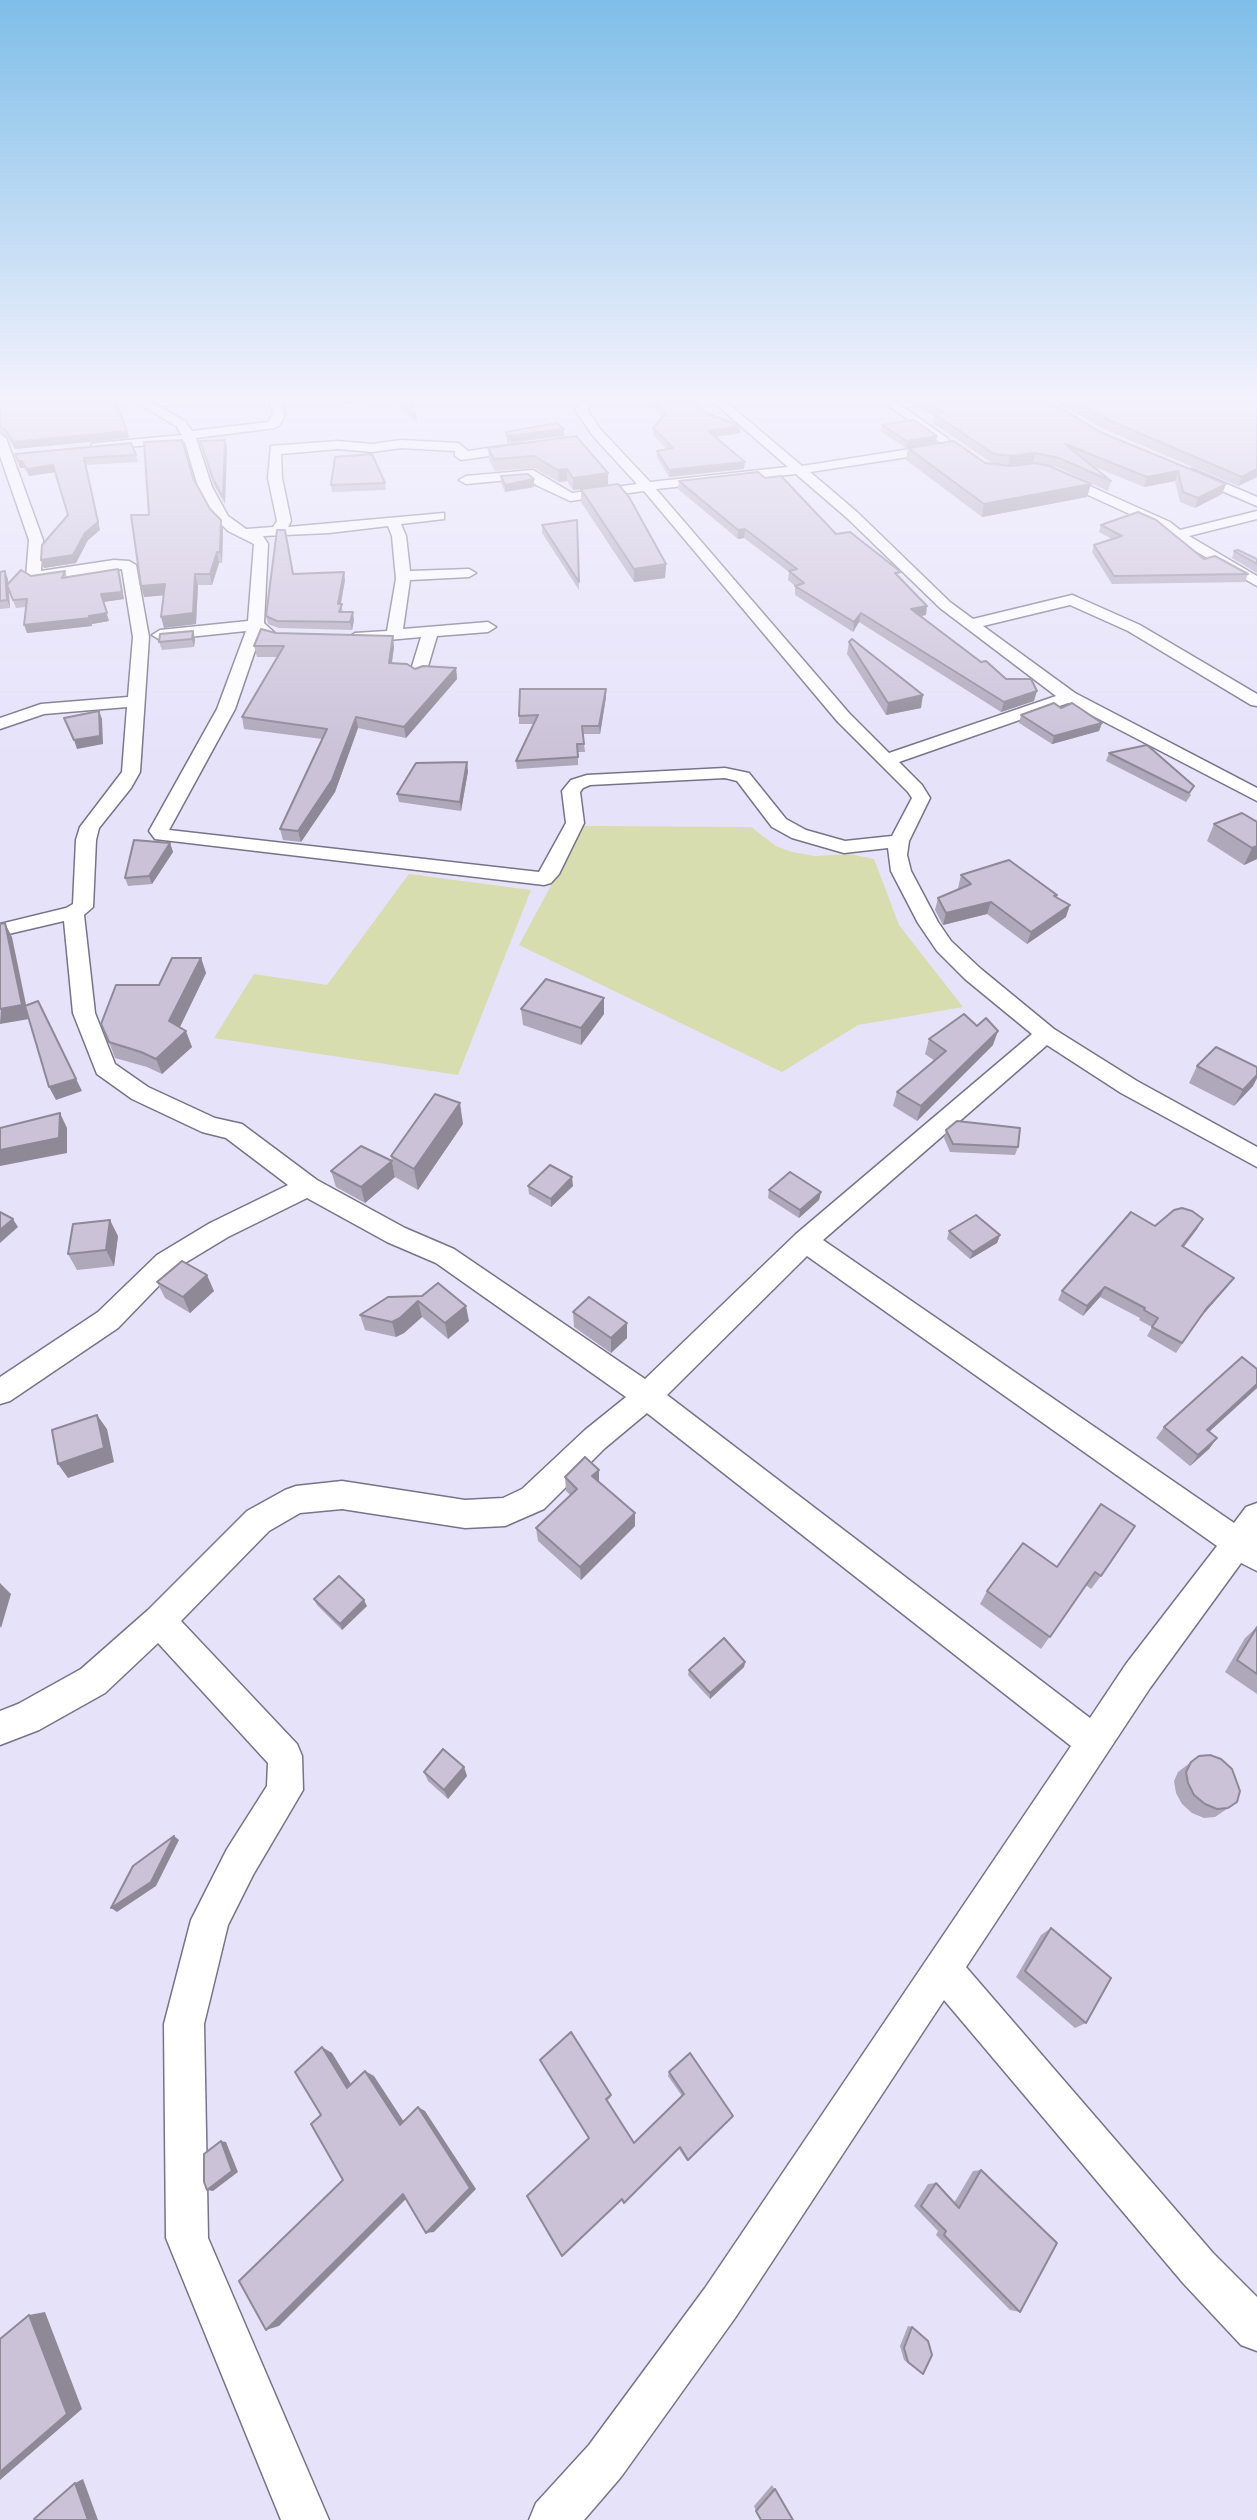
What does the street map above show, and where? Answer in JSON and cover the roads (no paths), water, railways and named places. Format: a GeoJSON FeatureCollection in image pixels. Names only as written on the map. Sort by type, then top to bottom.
{"type":"FeatureCollection","features":[{"type":"Feature","properties":{"kind":"street"},"geometry":{"type":"LineString","coordinates":[[0,930],[73,913],[83,907],[86,840],[90,827],[125,784],[131,772],[137,701],[141,637],[129,565],[114,564],[33,577],[36,540],[30,519]]}},
{"type":"Feature","properties":{"kind":"street"},"geometry":{"type":"LineString","coordinates":[[223,519],[260,540],[256,625],[226,709],[159,831],[162,835],[544,879],[550,874],[575,823],[571,791],[576,784],[587,780],[725,773],[743,777],[779,823],[799,834],[844,847],[899,841]]}},
{"type":"Feature","properties":{"kind":"street"},"geometry":{"type":"LineString","coordinates":[[278,532],[283,519]]}},
{"type":"Feature","properties":{"kind":"street"},"geometry":{"type":"LineString","coordinates":[[245,533],[415,519]]}},
{"type":"Feature","properties":{"kind":"street"},"geometry":{"type":"LineString","coordinates":[[674,519],[842,717],[916,789],[921,798],[899,841],[897,855],[901,870],[928,923],[944,946],[973,974],[1046,1034],[1129,1087],[1257,1158]]}},
{"type":"Feature","properties":{"kind":"street"},"geometry":{"type":"LineString","coordinates":[[856,519],[930,592],[1069,697],[1257,794]]}},
{"type":"Feature","properties":{"kind":"street"},"geometry":{"type":"LineString","coordinates":[[1152,519],[1257,582]]}},
{"type":"Feature","properties":{"kind":"street"},"geometry":{"type":"LineString","coordinates":[[1177,535],[1243,519]]}},
{"type":"Feature","properties":{"kind":"street"},"geometry":{"type":"LineString","coordinates":[[393,521],[399,536],[403,576],[401,605],[394,636]]}},
{"type":"Feature","properties":{"kind":"street"},"geometry":{"type":"LineString","coordinates":[[403,576],[469,573]]}},
{"type":"Feature","properties":{"kind":"street"},"geometry":{"type":"LineString","coordinates":[[970,624],[1072,600],[1134,628],[1257,701]]}},
{"type":"Feature","properties":{"kind":"street"},"geometry":{"type":"LineString","coordinates":[[141,637],[256,625],[267,634],[279,636]]}},
{"type":"Feature","properties":{"kind":"street"},"geometry":{"type":"LineString","coordinates":[[337,638],[394,636],[488,627]]}},
{"type":"Feature","properties":{"kind":"street"},"geometry":{"type":"LineString","coordinates":[[418,673],[430,633]]}},
{"type":"Feature","properties":{"kind":"street"},"geometry":{"type":"LineString","coordinates":[[886,760],[1069,697]]}},
{"type":"Feature","properties":{"kind":"street"},"geometry":{"type":"LineString","coordinates":[[0,724],[41,709],[137,701]]}},
{"type":"Feature","properties":{"kind":"street"},"geometry":{"type":"LineString","coordinates":[[73,913],[84,1013],[105,1068],[140,1093],[210,1126],[233,1130],[308,1187],[396,1235],[445,1256],[646,1396],[1094,1742]]}},
{"type":"Feature","properties":{"kind":"street"},"geometry":{"type":"LineString","coordinates":[[0,1728],[27,1718],[93,1681],[159,1620],[258,1521],[296,1500],[342,1495],[465,1514],[505,1512],[533,1499],[595,1439],[646,1396],[805,1241],[1046,1034]]}},
{"type":"Feature","properties":{"kind":"street"},"geometry":{"type":"LineString","coordinates":[[0,1392],[108,1320],[166,1262],[219,1230],[308,1187]]}},
{"type":"Feature","properties":{"kind":"street"},"geometry":{"type":"LineString","coordinates":[[553,2520],[605,2461],[720,2303],[1138,1676],[1251,1538],[805,1241]]}},
{"type":"Feature","properties":{"kind":"street"},"geometry":{"type":"LineString","coordinates":[[159,1620],[285,1756],[285,1790],[240,1862],[210,1920],[184,2024],[187,2238],[305,2520]]}},
{"type":"Feature","properties":{"kind":"street"},"geometry":{"type":"LineString","coordinates":[[943,1969],[1198,2268],[1257,2329]]}}]}
